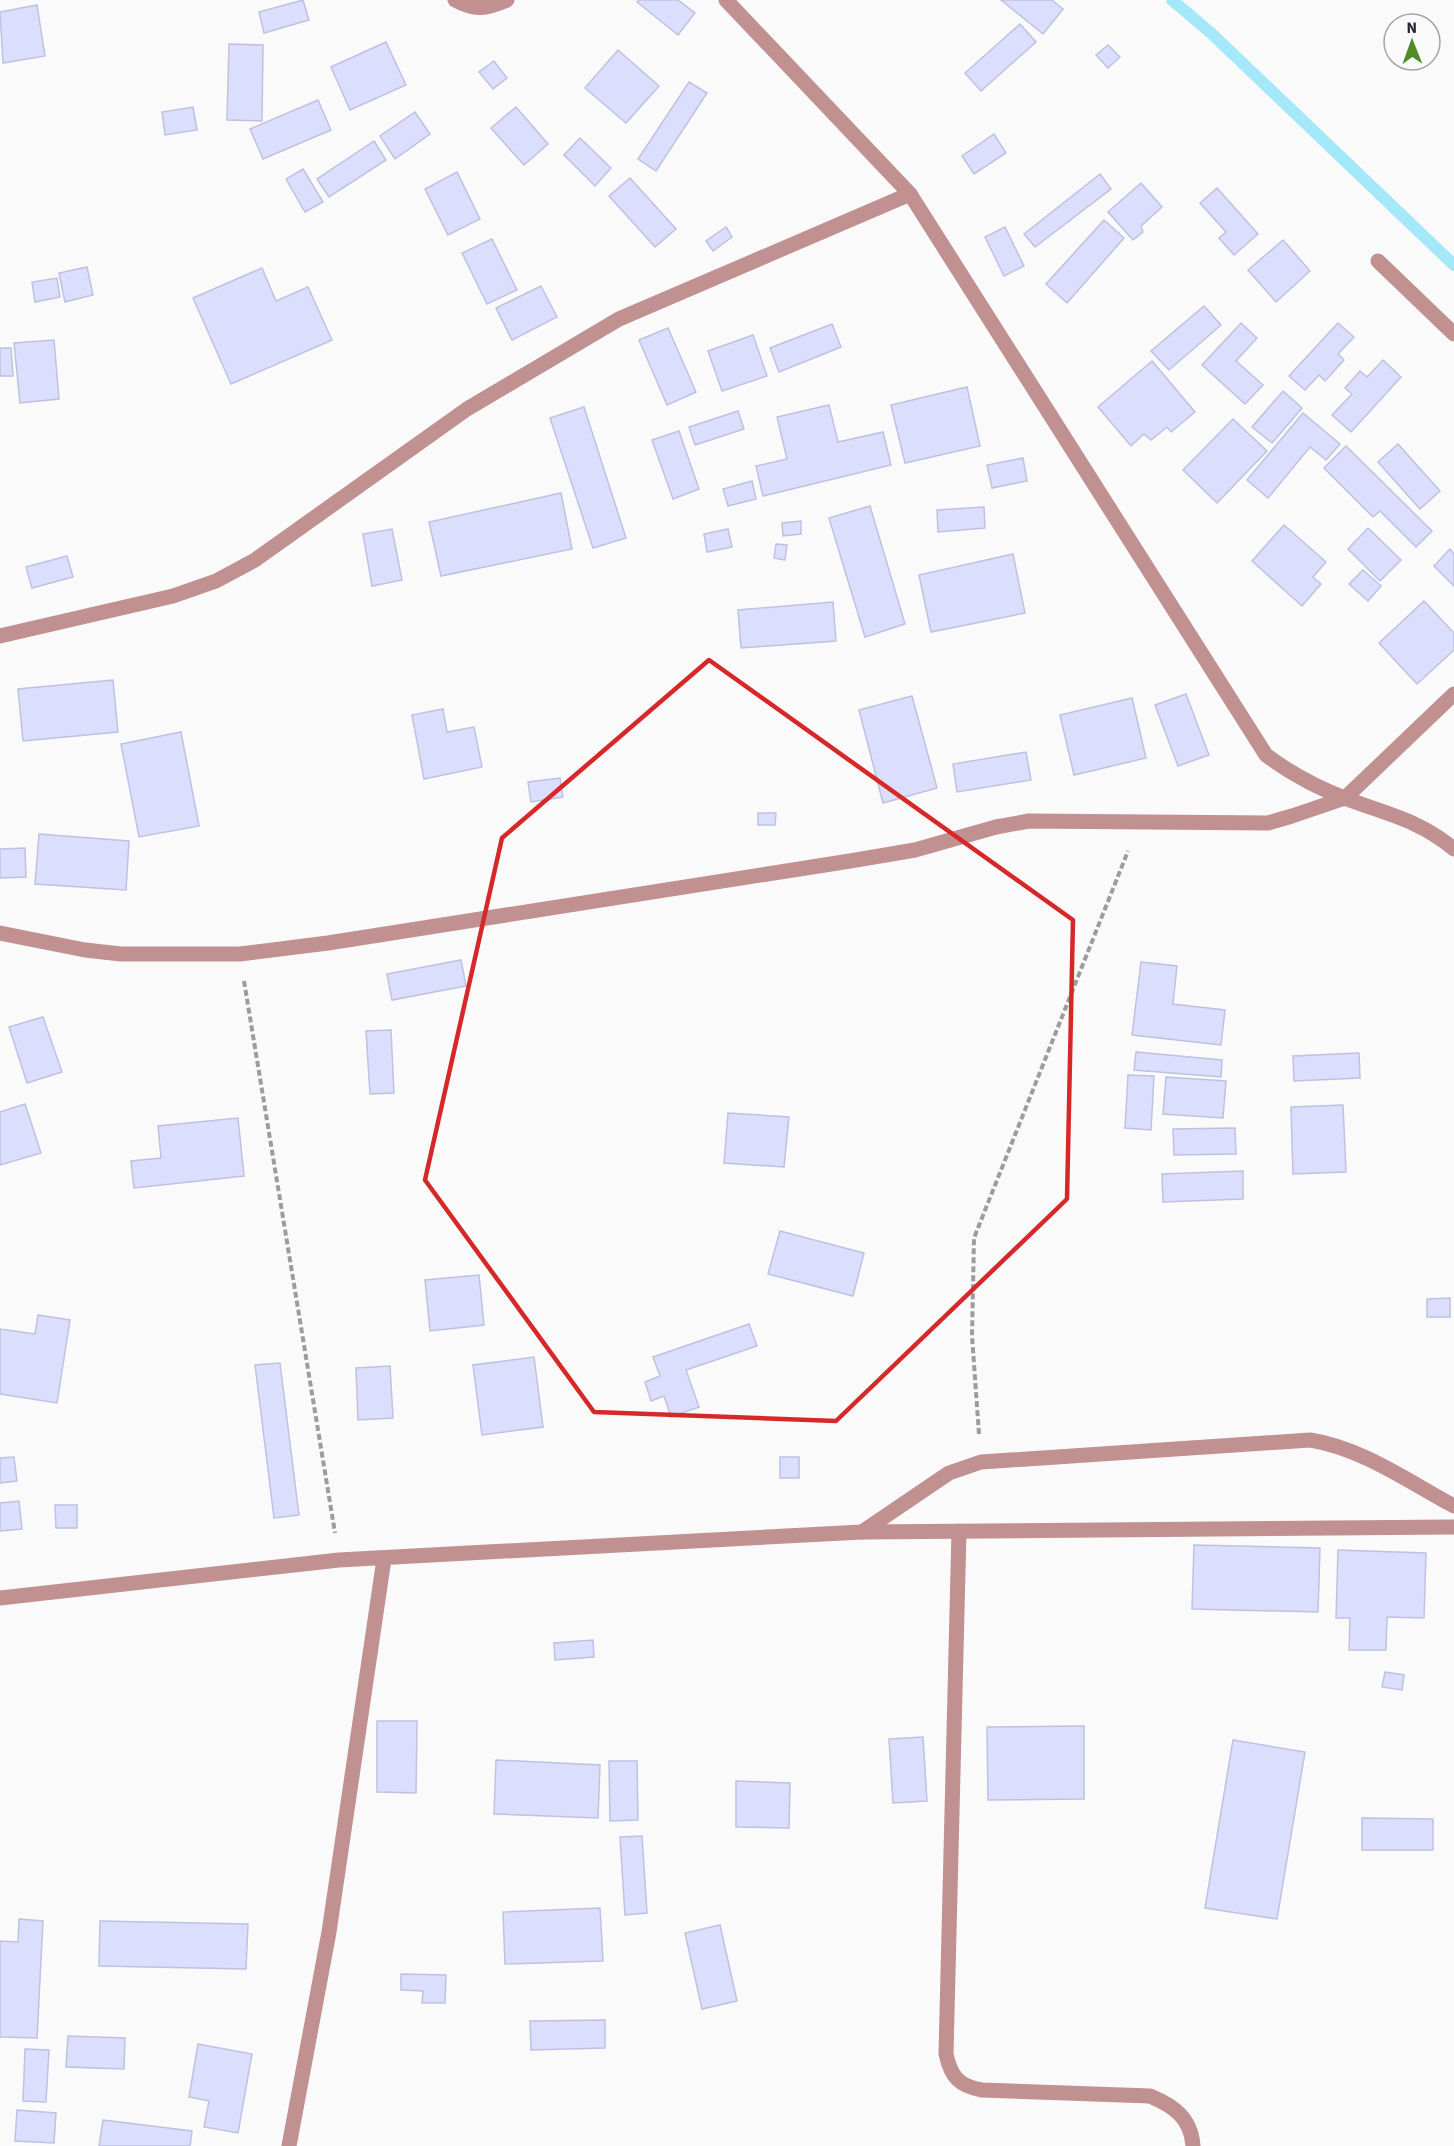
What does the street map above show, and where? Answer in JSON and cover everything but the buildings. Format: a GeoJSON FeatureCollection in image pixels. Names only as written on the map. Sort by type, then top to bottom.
{"type":"FeatureCollection","features":[{"type":"Feature","properties":{"kind":"street"},"geometry":{"type":"LineString","coordinates":[[454,0],[470,9],[486,9],[507,0]]}},
{"type":"Feature","properties":{"kind":"street"},"geometry":{"type":"LineString","coordinates":[[726,0],[910,194],[1266,755],[1286,770],[1345,798],[1410,821],[1436,833],[1454,849]]}},
{"type":"Feature","properties":{"kind":"street"},"geometry":{"type":"LineString","coordinates":[[0,636],[173,596],[216,581],[255,560],[467,409],[619,319],[910,194]]}},
{"type":"Feature","properties":{"kind":"street"},"geometry":{"type":"LineString","coordinates":[[1378,261],[1454,334]]}},
{"type":"Feature","properties":{"kind":"street"},"geometry":{"type":"LineString","coordinates":[[0,933],[85,950],[121,954],[240,954],[328,943],[850,861],[915,850],[996,827],[1029,821],[1268,823],[1345,798],[1454,694]]}},
{"type":"Feature","properties":{"kind":"street"},"geometry":{"type":"LineString","coordinates":[[862,1532],[949,1473],[981,1462],[1310,1440],[1335,1444],[1454,1506]]}},
{"type":"Feature","properties":{"kind":"street"},"geometry":{"type":"LineString","coordinates":[[0,1598],[339,1560],[862,1532],[1454,1527]]}},
{"type":"Feature","properties":{"kind":"street"},"geometry":{"type":"LineString","coordinates":[[959,1531],[946,2055],[950,2073],[964,2087],[982,2090],[1150,2096],[1169,2104],[1184,2115],[1194,2146]]}},
{"type":"Feature","properties":{"kind":"street"},"geometry":{"type":"LineString","coordinates":[[289,2146],[329,1932],[384,1559]]}},
{"type":"Feature","properties":{"kind":"path"},"geometry":{"type":"LineString","coordinates":[[981,1462],[972,1336],[974,1238],[1139,822]]}},
{"type":"Feature","properties":{"kind":"path"},"geometry":{"type":"LineString","coordinates":[[240,954],[339,1560]]}},
{"type":"Feature","properties":{"kind":"highlighted area"},"geometry":{"type":"Polygon","coordinates":[[[709,660],[1073,920],[1067,1199],[836,1421],[594,1412],[425,1180],[502,838],[709,660]]]}},
{"type":"Feature","properties":{"kind":"waterway"},"geometry":{"type":"LineString","coordinates":[[1172,0],[1211,33],[1454,265]]}}]}
